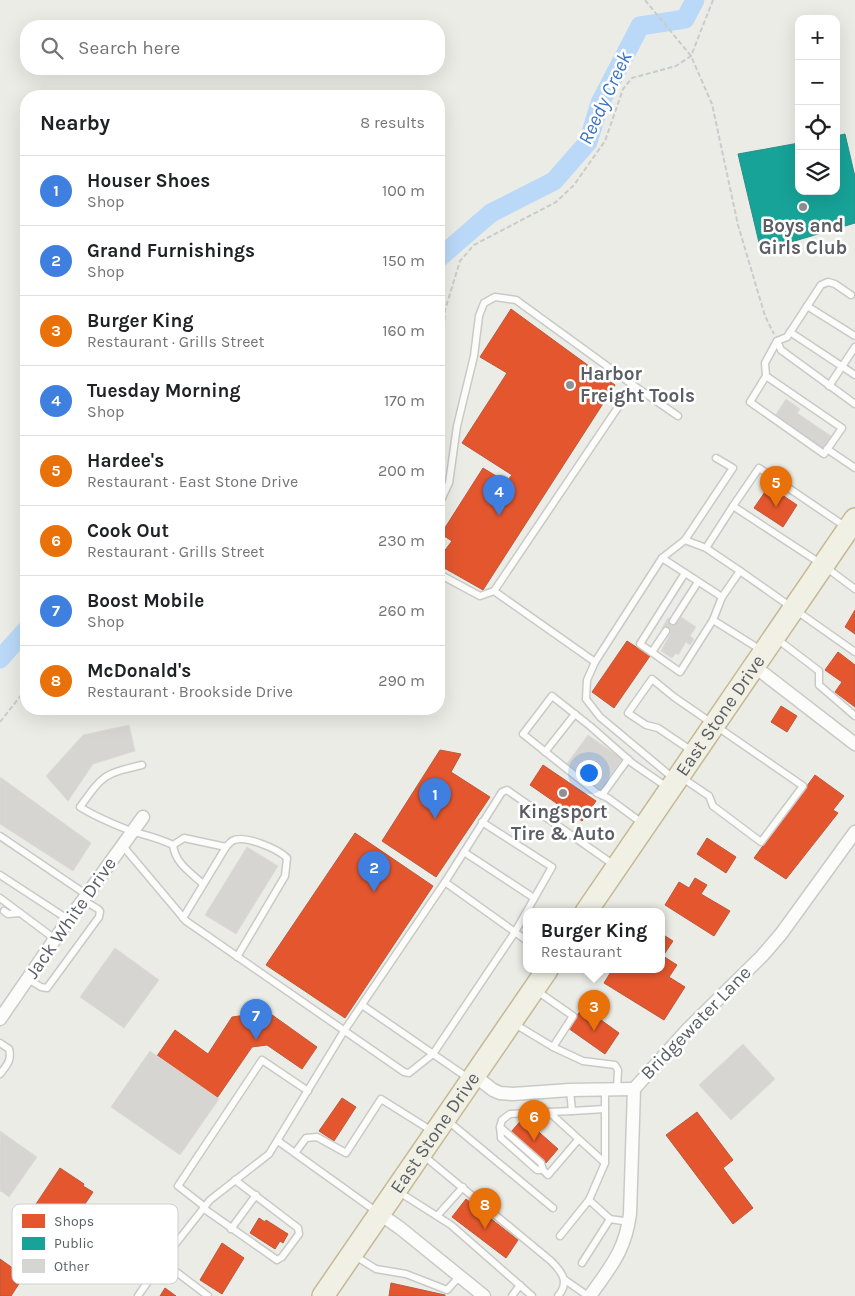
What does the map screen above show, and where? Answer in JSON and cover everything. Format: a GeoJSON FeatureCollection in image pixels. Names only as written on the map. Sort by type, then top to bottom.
{"type":"FeatureCollection","features":[{"type":"Feature","properties":{"kind":"highway","name":"East Stone Drive"},"geometry":{"type":"LineString","coordinates":[[589,908],[852,524]]}},
{"type":"Feature","properties":{"kind":"highway","name":"East Stone Drive"},"geometry":{"type":"LineString","coordinates":[[323,1296],[545,973]]}},
{"type":"Feature","properties":{"kind":"street"},"geometry":{"type":"LineString","coordinates":[[764,651],[855,744]]}},
{"type":"Feature","properties":{"kind":"street","name":"Jack White Drive"},"geometry":{"type":"LineString","coordinates":[[0,1019],[143,817]]}},
{"type":"Feature","properties":{"kind":"street","name":"Bridgewater Lane"},"geometry":{"type":"LineString","coordinates":[[589,1296],[619,1255],[629,1222],[634,1088],[688,1029],[762,956],[781,934],[855,832]]}},
{"type":"Feature","properties":{"kind":"street"},"geometry":{"type":"LineString","coordinates":[[473,1078],[500,1093],[513,1094],[634,1088]]}},
{"type":"Feature","properties":{"kind":"street"},"geometry":{"type":"LineString","coordinates":[[380,1214],[484,1296]]}},
{"type":"Feature","properties":{"kind":"lane"},"geometry":{"type":"LineString","coordinates":[[766,376],[842,428],[824,454],[750,402],[766,376],[765,364],[777,341],[787,337],[821,285],[828,282],[835,284],[850,295]]}},
{"type":"Feature","properties":{"kind":"lane"},"geometry":{"type":"LineString","coordinates":[[445,491],[449,483],[457,426],[474,356],[479,316],[484,303],[494,297],[516,300],[678,416]]}},
{"type":"Feature","properties":{"kind":"lane"},"geometry":{"type":"LineString","coordinates":[[807,306],[855,336]]}},
{"type":"Feature","properties":{"kind":"lane"},"geometry":{"type":"LineString","coordinates":[[790,332],[855,374]]}},
{"type":"Feature","properties":{"kind":"lane"},"geometry":{"type":"LineString","coordinates":[[777,341],[781,350],[855,404]]}},
{"type":"Feature","properties":{"kind":"lane"},"geometry":{"type":"LineString","coordinates":[[828,386],[855,347]]}},
{"type":"Feature","properties":{"kind":"lane"},"geometry":{"type":"LineString","coordinates":[[445,577],[480,596],[494,591],[634,385]]}},
{"type":"Feature","properties":{"kind":"lane"},"geometry":{"type":"LineString","coordinates":[[827,449],[855,468]]}},
{"type":"Feature","properties":{"kind":"lane"},"geometry":{"type":"LineString","coordinates":[[675,782],[600,717],[586,700],[587,680],[595,662],[662,558],[685,540],[733,468],[716,458]]}},
{"type":"Feature","properties":{"kind":"lane"},"geometry":{"type":"LineString","coordinates":[[706,548],[759,468],[852,524]]}},
{"type":"Feature","properties":{"kind":"lane"},"geometry":{"type":"LineString","coordinates":[[733,506],[823,565],[855,589]]}},
{"type":"Feature","properties":{"kind":"lane"},"geometry":{"type":"LineString","coordinates":[[685,540],[706,548],[855,652]]}},
{"type":"Feature","properties":{"kind":"lane"},"geometry":{"type":"LineString","coordinates":[[662,558],[722,597]]}},
{"type":"Feature","properties":{"kind":"lane"},"geometry":{"type":"LineString","coordinates":[[685,573],[640,644],[680,672],[713,620],[722,597],[740,571]]}},
{"type":"Feature","properties":{"kind":"lane"},"geometry":{"type":"LineString","coordinates":[[673,621],[698,582]]}},
{"type":"Feature","properties":{"kind":"lane"},"geometry":{"type":"LineString","coordinates":[[494,591],[595,662]]}},
{"type":"Feature","properties":{"kind":"lane"},"geometry":{"type":"LineString","coordinates":[[713,620],[764,651],[819,671],[818,685],[855,716]]}},
{"type":"Feature","properties":{"kind":"lane"},"geometry":{"type":"LineString","coordinates":[[652,652],[666,631]]}},
{"type":"Feature","properties":{"kind":"lane"},"geometry":{"type":"LineString","coordinates":[[646,825],[608,798],[597,793],[523,734],[552,696],[628,759],[675,782],[710,796],[713,806],[761,842],[803,786],[674,697],[652,679],[628,713],[646,725],[658,728],[695,753]]}},
{"type":"Feature","properties":{"kind":"lane"},"geometry":{"type":"LineString","coordinates":[[545,752],[575,714]]}},
{"type":"Feature","properties":{"kind":"lane"},"geometry":{"type":"LineString","coordinates":[[602,795],[628,759]]}},
{"type":"Feature","properties":{"kind":"lane"},"geometry":{"type":"LineString","coordinates":[[142,765],[105,775],[80,807],[106,821],[173,844]]}},
{"type":"Feature","properties":{"kind":"lane"},"geometry":{"type":"LineString","coordinates":[[178,1241],[210,1200],[269,1154],[344,1031],[445,882],[502,792],[507,790],[617,867]]}},
{"type":"Feature","properties":{"kind":"lane"},"geometry":{"type":"LineString","coordinates":[[482,822],[552,867],[528,908]]}},
{"type":"Feature","properties":{"kind":"lane"},"geometry":{"type":"LineString","coordinates":[[0,836],[85,897],[100,911],[99,918],[47,988],[41,987],[28,979]]}},
{"type":"Feature","properties":{"kind":"lane"},"geometry":{"type":"LineString","coordinates":[[173,844],[184,838],[226,847]]}},
{"type":"Feature","properties":{"kind":"lane"},"geometry":{"type":"LineString","coordinates":[[183,918],[231,841],[246,840],[282,853],[287,858],[285,876],[237,956]]}},
{"type":"Feature","properties":{"kind":"lane"},"geometry":{"type":"LineString","coordinates":[[173,844],[174,854],[180,863],[203,884]]}},
{"type":"Feature","properties":{"kind":"lane"},"geometry":{"type":"LineString","coordinates":[[122,845],[183,918],[344,1031],[404,1072],[409,1073],[433,1054],[523,918]]}},
{"type":"Feature","properties":{"kind":"lane"},"geometry":{"type":"LineString","coordinates":[[464,852],[534,898]]}},
{"type":"Feature","properties":{"kind":"lane"},"geometry":{"type":"LineString","coordinates":[[0,875],[69,920]]}},
{"type":"Feature","properties":{"kind":"lane"},"geometry":{"type":"LineString","coordinates":[[445,882],[523,938]]}},
{"type":"Feature","properties":{"kind":"lane"},"geometry":{"type":"LineString","coordinates":[[0,898],[55,939]]}},
{"type":"Feature","properties":{"kind":"lane"},"geometry":{"type":"LineString","coordinates":[[4,911],[8,914],[20,913]]}},
{"type":"Feature","properties":{"kind":"lane"},"geometry":{"type":"LineString","coordinates":[[534,989],[573,1016],[553,1047]]}},
{"type":"Feature","properties":{"kind":"lane"},"geometry":{"type":"LineString","coordinates":[[362,1005],[433,1054],[473,1078]]}},
{"type":"Feature","properties":{"kind":"lane"},"geometry":{"type":"LineString","coordinates":[[512,1022],[553,1047],[583,1062],[615,1065],[618,1070],[605,1109],[605,1163],[589,1200],[560,1236]]}},
{"type":"Feature","properties":{"kind":"lane"},"geometry":{"type":"LineString","coordinates":[[0,1043],[9,1048],[11,1055],[10,1062],[0,1074]]}},
{"type":"Feature","properties":{"kind":"lane"},"geometry":{"type":"LineString","coordinates":[[235,1180],[298,1228],[299,1234],[277,1260],[231,1229],[178,1186],[262,1060],[308,1091]]}},
{"type":"Feature","properties":{"kind":"lane"},"geometry":{"type":"LineString","coordinates":[[570,1090],[572,1110]]}},
{"type":"Feature","properties":{"kind":"lane"},"geometry":{"type":"LineString","coordinates":[[295,1153],[306,1138],[317,1137],[346,1153],[381,1099],[440,1126],[553,1208]]}},
{"type":"Feature","properties":{"kind":"lane"},"geometry":{"type":"LineString","coordinates":[[578,1140],[546,1173],[537,1170],[501,1138],[500,1127],[502,1120],[510,1114],[605,1109]]}},
{"type":"Feature","properties":{"kind":"lane"},"geometry":{"type":"LineString","coordinates":[[550,1112],[605,1163]]}},
{"type":"Feature","properties":{"kind":"lane"},"geometry":{"type":"LineString","coordinates":[[278,1141],[380,1214]]}},
{"type":"Feature","properties":{"kind":"lane"},"geometry":{"type":"LineString","coordinates":[[421,1154],[551,1261],[562,1273],[565,1280],[558,1296]]}},
{"type":"Feature","properties":{"kind":"lane"},"geometry":{"type":"LineString","coordinates":[[437,1216],[462,1187]]}},
{"type":"Feature","properties":{"kind":"lane"},"geometry":{"type":"LineString","coordinates":[[396,1190],[451,1225],[532,1296]]}},
{"type":"Feature","properties":{"kind":"lane"},"geometry":{"type":"LineString","coordinates":[[231,1229],[256,1196]]}},
{"type":"Feature","properties":{"kind":"lane"},"geometry":{"type":"LineString","coordinates":[[589,1200],[610,1219],[629,1222]]}},
{"type":"Feature","properties":{"kind":"lane"},"geometry":{"type":"LineString","coordinates":[[582,1263],[610,1219]]}},
{"type":"Feature","properties":{"kind":"lane"},"geometry":{"type":"LineString","coordinates":[[352,1254],[376,1269],[406,1274],[448,1293],[460,1276]]}},
{"type":"Feature","properties":{"kind":"lane"},"geometry":{"type":"LineString","coordinates":[[178,1273],[208,1296]]}},
{"type":"Feature","properties":{"kind":"lane"},"geometry":{"type":"LineString","coordinates":[[565,1280],[589,1296]]}},
{"type":"Feature","properties":{"kind":"lane"},"geometry":{"type":"LineString","coordinates":[[138,1296],[146,1284]]}},
{"type":"Feature","properties":{"kind":"lane"},"geometry":{"type":"LineString","coordinates":[[512,1296],[520,1285]]}},
{"type":"Feature","properties":{"kind":"path"},"geometry":{"type":"LineString","coordinates":[[645,0],[691,56],[712,104],[738,225],[765,316],[777,341]]}},
{"type":"Feature","properties":{"kind":"path"},"geometry":{"type":"LineString","coordinates":[[445,310],[460,261],[474,245],[556,202],[574,185],[605,141],[623,90],[632,78],[676,66],[691,56],[713,0]]}},
{"type":"Feature","properties":{"kind":"path"},"geometry":{"type":"LineString","coordinates":[[0,722],[20,696]]}},
{"type":"Feature","properties":{"kind":"building: Shops"},"geometry":{"type":"Polygon","coordinates":[[[511,309],[615,385],[483,590],[445,568],[445,550],[452,541],[445,537],[445,528],[483,468],[506,482],[512,475],[462,443],[507,373],[480,357],[511,309]]]}},
{"type":"Feature","properties":{"kind":"building: Shops"},"geometry":{"type":"Polygon","coordinates":[[[769,486],[797,505],[783,527],[754,508],[769,486]]]}},
{"type":"Feature","properties":{"kind":"building: Shops"},"geometry":{"type":"Polygon","coordinates":[[[855,610],[855,634],[845,627],[855,610]]]}},
{"type":"Feature","properties":{"kind":"building: Shops"},"geometry":{"type":"Polygon","coordinates":[[[627,641],[650,656],[614,708],[592,692],[627,641]]]}},
{"type":"Feature","properties":{"kind":"building: Shops"},"geometry":{"type":"Polygon","coordinates":[[[838,652],[855,665],[855,707],[835,692],[842,682],[825,670],[838,652]]]}},
{"type":"Feature","properties":{"kind":"building: Shops"},"geometry":{"type":"Polygon","coordinates":[[[781,706],[797,716],[787,732],[771,722],[781,706]]]}},
{"type":"Feature","properties":{"kind":"building: Shops"},"geometry":{"type":"Polygon","coordinates":[[[440,750],[461,754],[451,772],[490,797],[436,877],[382,841],[440,750]]]}},
{"type":"Feature","properties":{"kind":"building: Shops","name":"Kingsport Tire & Auto"},"geometry":{"type":"Polygon","coordinates":[[[543,765],[596,801],[582,821],[530,785],[543,765]]]}},
{"type":"Feature","properties":{"kind":"building: Shops"},"geometry":{"type":"Polygon","coordinates":[[[815,775],[844,796],[833,810],[838,813],[786,879],[754,858],[815,775]]]}},
{"type":"Feature","properties":{"kind":"building: Shops"},"geometry":{"type":"Polygon","coordinates":[[[355,833],[433,886],[345,1018],[266,965],[355,833]]]}},
{"type":"Feature","properties":{"kind":"building: Shops"},"geometry":{"type":"Polygon","coordinates":[[[707,838],[736,857],[726,873],[697,854],[707,838]]]}},
{"type":"Feature","properties":{"kind":"building: Shops"},"geometry":{"type":"Polygon","coordinates":[[[695,878],[707,885],[701,894],[730,911],[714,936],[665,905],[679,882],[689,888],[695,878]]]}},
{"type":"Feature","properties":{"kind":"building: Shops"},"geometry":{"type":"Polygon","coordinates":[[[665,936],[673,941],[665,953],[665,936]]]}},
{"type":"Feature","properties":{"kind":"building: Shops"},"geometry":{"type":"Polygon","coordinates":[[[665,957],[677,965],[669,977],[685,987],[664,1020],[604,983],[610,973],[665,973],[665,957]]]}},
{"type":"Feature","properties":{"kind":"building: Shops"},"geometry":{"type":"Polygon","coordinates":[[[583,1007],[619,1033],[605,1054],[568,1028],[583,1007]]]}},
{"type":"Feature","properties":{"kind":"building: Shops"},"geometry":{"type":"Polygon","coordinates":[[[268,1012],[317,1047],[302,1069],[267,1045],[252,1047],[217,1098],[157,1056],[175,1030],[208,1054],[232,1017],[268,1012]]]}},
{"type":"Feature","properties":{"kind":"building: Shops"},"geometry":{"type":"Polygon","coordinates":[[[342,1098],[356,1107],[334,1141],[319,1131],[342,1098]]]}},
{"type":"Feature","properties":{"kind":"building: Shops"},"geometry":{"type":"Polygon","coordinates":[[[697,1112],[733,1160],[723,1168],[753,1208],[733,1224],[666,1135],[697,1112]]]}},
{"type":"Feature","properties":{"kind":"building: Shops"},"geometry":{"type":"Polygon","coordinates":[[[523,1118],[558,1149],[546,1163],[511,1132],[523,1118]]]}},
{"type":"Feature","properties":{"kind":"building: Shops"},"geometry":{"type":"Polygon","coordinates":[[[60,1168],[93,1192],[85,1204],[36,1204],[60,1168]]]}},
{"type":"Feature","properties":{"kind":"building: Shops"},"geometry":{"type":"Polygon","coordinates":[[[466,1199],[518,1240],[506,1258],[452,1217],[466,1199]]]}},
{"type":"Feature","properties":{"kind":"building: Shops"},"geometry":{"type":"Polygon","coordinates":[[[259,1218],[265,1222],[266,1220],[288,1234],[283,1243],[280,1241],[275,1249],[250,1233],[259,1218]]]}},
{"type":"Feature","properties":{"kind":"building: Shops"},"geometry":{"type":"Polygon","coordinates":[[[222,1243],[244,1258],[222,1294],[200,1280],[222,1243]]]}},
{"type":"Feature","properties":{"kind":"building: Shops"},"geometry":{"type":"Polygon","coordinates":[[[0,1259],[12,1268],[12,1284],[19,1284],[11,1296],[0,1296],[0,1259]]]}},
{"type":"Feature","properties":{"kind":"building: Shops"},"geometry":{"type":"Polygon","coordinates":[[[391,1283],[445,1295],[445,1296],[389,1296],[391,1283]]]}},
{"type":"Feature","properties":{"kind":"building: Shops"},"geometry":{"type":"Polygon","coordinates":[[[165,1288],[176,1296],[160,1296],[165,1288]]]}},
{"type":"Feature","properties":{"kind":"building: Public","name":"Boys and Girls Club"},"geometry":{"type":"Polygon","coordinates":[[[845,134],[855,177],[855,223],[761,251],[738,154],[795,144],[795,195],[840,195],[840,135],[845,134]]]}},
{"type":"Feature","properties":{"kind":"building: Other"},"geometry":{"type":"Polygon","coordinates":[[[786,399],[800,409],[797,413],[831,436],[822,449],[775,416],[786,399]]]}},
{"type":"Feature","properties":{"kind":"building: Other"},"geometry":{"type":"Polygon","coordinates":[[[681,617],[696,627],[690,636],[694,639],[690,645],[686,642],[678,655],[676,653],[672,658],[661,651],[670,634],[662,628],[668,618],[677,623],[681,617]]]}},
{"type":"Feature","properties":{"kind":"building: Other"},"geometry":{"type":"Polygon","coordinates":[[[129,725],[135,751],[93,764],[68,801],[46,776],[83,735],[129,725]]]}},
{"type":"Feature","properties":{"kind":"building: Other"},"geometry":{"type":"Polygon","coordinates":[[[588,735],[622,759],[600,790],[566,765],[588,735]]]}},
{"type":"Feature","properties":{"kind":"building: Other"},"geometry":{"type":"Polygon","coordinates":[[[0,777],[91,843],[73,871],[0,824],[0,777]]]}},
{"type":"Feature","properties":{"kind":"building: Other"},"geometry":{"type":"Polygon","coordinates":[[[247,847],[278,866],[236,934],[205,915],[247,847]]]}},
{"type":"Feature","properties":{"kind":"building: Other"},"geometry":{"type":"Polygon","coordinates":[[[115,948],[159,980],[124,1028],[80,997],[115,948]]]}},
{"type":"Feature","properties":{"kind":"building: Other"},"geometry":{"type":"Polygon","coordinates":[[[743,1044],[775,1079],[731,1120],[699,1085],[743,1044]]]}},
{"type":"Feature","properties":{"kind":"building: Other"},"geometry":{"type":"Polygon","coordinates":[[[150,1051],[219,1099],[180,1155],[111,1107],[150,1051]]]}},
{"type":"Feature","properties":{"kind":"building: Other"},"geometry":{"type":"Polygon","coordinates":[[[0,1131],[37,1157],[9,1197],[0,1192],[0,1131]]]}},
{"type":"Feature","properties":{"kind":"waterway","name":"Reedy Creek"},"geometry":{"type":"LineString","coordinates":[[445,253],[491,213],[554,181],[588,142],[600,103],[640,26],[685,19],[695,0]]}},
{"type":"Feature","properties":{"kind":"waterway","name":"Reedy Creek"},"geometry":{"type":"LineString","coordinates":[[0,659],[20,637]]}},
{"type":"Feature","properties":{"kind":"place","name":"Boys and Girls Club"},"geometry":{"type":"Point","coordinates":[803,207]}},
{"type":"Feature","properties":{"kind":"place","name":"Harbor Freight Tools"},"geometry":{"type":"Point","coordinates":[570,385]}},
{"type":"Feature","properties":{"kind":"place","name":"Hardee's"},"geometry":{"type":"Point","coordinates":[776,507]}},
{"type":"Feature","properties":{"kind":"place","name":"Tuesday Morning"},"geometry":{"type":"Point","coordinates":[499,516]}},
{"type":"Feature","properties":{"kind":"place","name":"Kingsport Tire & Auto"},"geometry":{"type":"Point","coordinates":[563,793]}},
{"type":"Feature","properties":{"kind":"place","name":"Houser Shoes"},"geometry":{"type":"Point","coordinates":[435,819]}},
{"type":"Feature","properties":{"kind":"place","name":"Grand Furnishings"},"geometry":{"type":"Point","coordinates":[374,892]}},
{"type":"Feature","properties":{"kind":"place","name":"Burger King"},"geometry":{"type":"Point","coordinates":[594,1031]}},
{"type":"Feature","properties":{"kind":"place","name":"Boost Mobile"},"geometry":{"type":"Point","coordinates":[256,1040]}},
{"type":"Feature","properties":{"kind":"place","name":"Cook Out"},"geometry":{"type":"Point","coordinates":[534,1141]}},
{"type":"Feature","properties":{"kind":"place","name":"McDonald's"},"geometry":{"type":"Point","coordinates":[485,1229]}}]}
